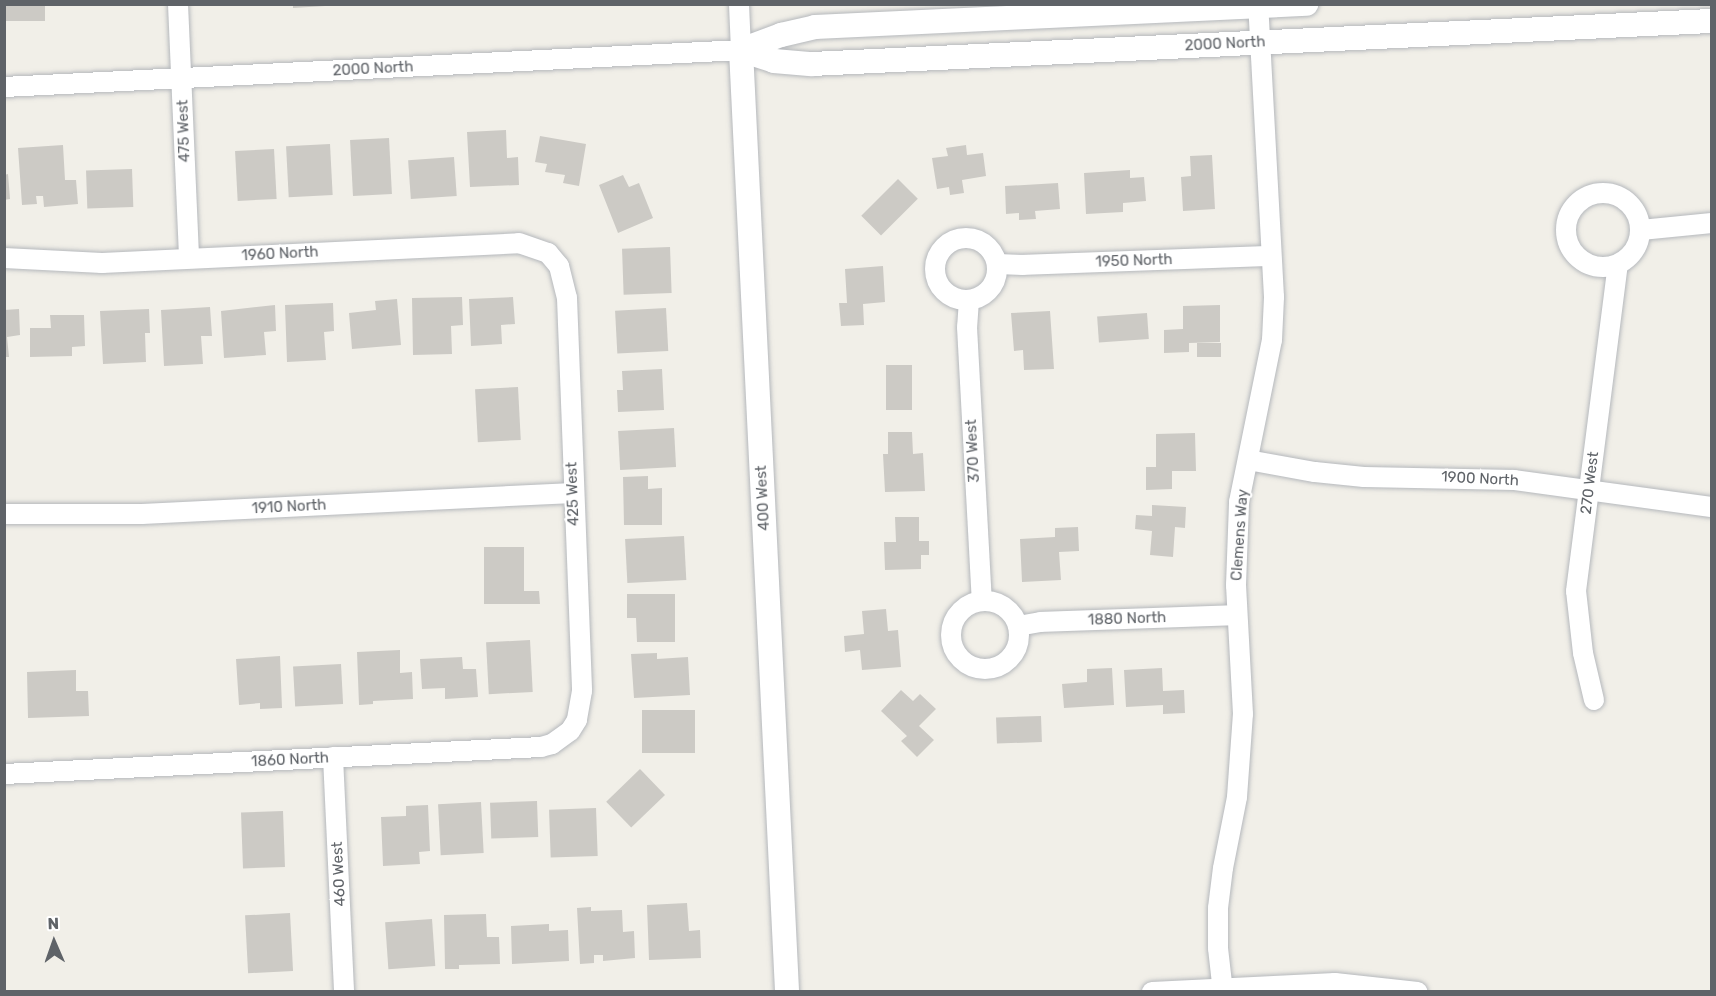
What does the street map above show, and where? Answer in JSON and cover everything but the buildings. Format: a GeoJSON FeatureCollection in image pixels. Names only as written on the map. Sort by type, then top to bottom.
{"type":"FeatureCollection","features":[{"type":"Feature","properties":{"kind":"street","name":"475 West"},"geometry":{"type":"LineString","coordinates":[[178,4],[189,258]]}},
{"type":"Feature","properties":{"kind":"street","name":"400 West"},"geometry":{"type":"LineString","coordinates":[[739,4],[787,992]]}},
{"type":"Feature","properties":{"kind":"street","name":"2000 North"},"geometry":{"type":"LineString","coordinates":[[4,87],[741,50],[781,35],[815,27],[1306,4]]}},
{"type":"Feature","properties":{"kind":"street","name":"Clemens Way"},"geometry":{"type":"LineString","coordinates":[[1223,990],[1218,948],[1218,908],[1237,797],[1242,736],[1238,615],[1239,502],[1272,340],[1272,256],[1258,6]]}},
{"type":"Feature","properties":{"kind":"street","name":"2000 North"},"geometry":{"type":"LineString","coordinates":[[741,50],[774,61],[813,64],[1712,21]]}},
{"type":"Feature","properties":{"kind":"street"},"geometry":{"type":"LineString","coordinates":[[1591,194],[1614,194],[1634,207],[1641,230],[1635,251],[1618,265],[1594,266],[1574,253],[1568,243],[1566,231],[1572,209],[1591,194]]}},
{"type":"Feature","properties":{"kind":"street"},"geometry":{"type":"LineString","coordinates":[[1641,230],[1712,223]]}},
{"type":"Feature","properties":{"kind":"street"},"geometry":{"type":"LineString","coordinates":[[960,238],[976,239],[990,248],[997,264],[998,273],[991,288],[977,298],[969,300],[952,297],[939,285],[936,277],[936,261],[944,246],[960,238]]}},
{"type":"Feature","properties":{"kind":"street","name":"1960 North"},"geometry":{"type":"LineString","coordinates":[[4,258],[102,263],[512,243],[540,249],[552,258]]}},
{"type":"Feature","properties":{"kind":"street","name":"1950 North"},"geometry":{"type":"LineString","coordinates":[[997,264],[1023,266],[1272,256]]}},
{"type":"Feature","properties":{"kind":"street","name":"425 West"},"geometry":{"type":"LineString","coordinates":[[552,258],[559,266],[567,298],[582,692],[577,720],[570,731]]}},
{"type":"Feature","properties":{"kind":"street","name":"270 West"},"geometry":{"type":"LineString","coordinates":[[1594,700],[1582,653],[1576,591],[1618,265]]}},
{"type":"Feature","properties":{"kind":"street","name":"370 West"},"geometry":{"type":"LineString","coordinates":[[969,300],[968,339],[982,601]]}},
{"type":"Feature","properties":{"kind":"street","name":"1900 North"},"geometry":{"type":"LineString","coordinates":[[1248,460],[1315,472],[1364,477],[1514,480],[1712,507]]}},
{"type":"Feature","properties":{"kind":"street","name":"1910 North"},"geometry":{"type":"LineString","coordinates":[[4,514],[142,514],[573,493]]}},
{"type":"Feature","properties":{"kind":"street"},"geometry":{"type":"LineString","coordinates":[[982,601],[1000,605],[1008,610],[1018,626],[1018,644],[1014,652],[1001,665],[983,669],[965,663],[958,657],[951,640],[953,622],[965,608],[982,601]]}},
{"type":"Feature","properties":{"kind":"street","name":"1880 North"},"geometry":{"type":"LineString","coordinates":[[1018,626],[1041,622],[1238,615]]}},
{"type":"Feature","properties":{"kind":"street","name":"1860 North"},"geometry":{"type":"LineString","coordinates":[[4,774],[527,749],[552,744],[570,731]]}},
{"type":"Feature","properties":{"kind":"street","name":"460 West"},"geometry":{"type":"LineString","coordinates":[[333,757],[344,992]]}},
{"type":"Feature","properties":{"kind":"street"},"geometry":{"type":"LineString","coordinates":[[1152,992],[1335,983],[1418,992]]}}]}
